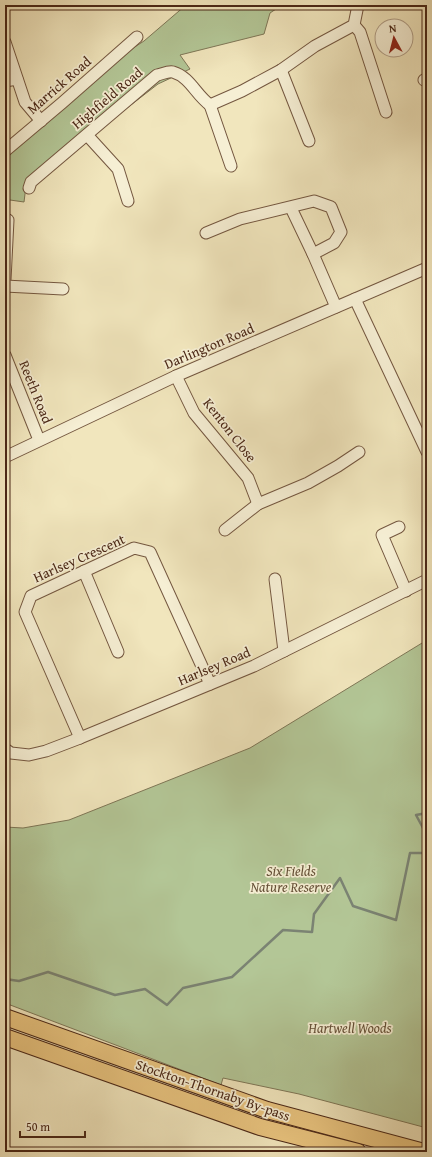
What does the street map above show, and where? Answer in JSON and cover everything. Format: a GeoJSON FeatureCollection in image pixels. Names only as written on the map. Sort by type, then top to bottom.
{"type":"FeatureCollection","features":[{"type":"Feature","properties":{"kind":"highway","name":"Stockton-Thornaby By-pass"},"geometry":{"type":"LineString","coordinates":[[5,1017],[267,1110],[424,1152]]}},
{"type":"Feature","properties":{"kind":"highway","name":"Stockton-Thornaby By-pass"},"geometry":{"type":"LineString","coordinates":[[5,1037],[260,1127],[358,1152]]}},
{"type":"Feature","properties":{"kind":"street"},"geometry":{"type":"LineString","coordinates":[[354,25],[358,5]]}},
{"type":"Feature","properties":{"kind":"street"},"geometry":{"type":"LineString","coordinates":[[231,166],[210,105],[242,91],[282,70],[315,46],[354,25]]}},
{"type":"Feature","properties":{"kind":"street"},"geometry":{"type":"LineString","coordinates":[[354,25],[360,32],[386,112]]}},
{"type":"Feature","properties":{"kind":"street","name":"Marrick Road"},"geometry":{"type":"LineString","coordinates":[[5,151],[134,41]]}},
{"type":"Feature","properties":{"kind":"street"},"geometry":{"type":"LineString","coordinates":[[5,42],[25,102],[41,121]]}},
{"type":"Feature","properties":{"kind":"street"},"geometry":{"type":"LineString","coordinates":[[282,70],[309,141]]}},
{"type":"Feature","properties":{"kind":"street","name":"Highfield Road"},"geometry":{"type":"LineString","coordinates":[[29,188],[30,182],[157,75],[171,72],[186,78],[210,105]]}},
{"type":"Feature","properties":{"kind":"street"},"geometry":{"type":"LineString","coordinates":[[5,81],[17,79]]}},
{"type":"Feature","properties":{"kind":"street"},"geometry":{"type":"LineString","coordinates":[[87,135],[118,169],[128,201]]}},
{"type":"Feature","properties":{"kind":"street"},"geometry":{"type":"LineString","coordinates":[[206,233],[240,219],[291,208],[314,201],[331,207],[340,232],[334,243],[313,254]]}},
{"type":"Feature","properties":{"kind":"street"},"geometry":{"type":"LineString","coordinates":[[291,208],[336,307]]}},
{"type":"Feature","properties":{"kind":"street"},"geometry":{"type":"LineString","coordinates":[[5,280],[8,220]]}},
{"type":"Feature","properties":{"kind":"street","name":"Darlington Road"},"geometry":{"type":"LineString","coordinates":[[5,457],[176,376],[427,268]]}},
{"type":"Feature","properties":{"kind":"street"},"geometry":{"type":"LineString","coordinates":[[5,286],[63,289]]}},
{"type":"Feature","properties":{"kind":"street"},"geometry":{"type":"LineString","coordinates":[[355,299],[427,452]]}},
{"type":"Feature","properties":{"kind":"street","name":"Reeth Road"},"geometry":{"type":"LineString","coordinates":[[5,355],[39,440]]}},
{"type":"Feature","properties":{"kind":"street","name":"Kenton Close"},"geometry":{"type":"LineString","coordinates":[[176,376],[194,413],[248,478],[258,504]]}},
{"type":"Feature","properties":{"kind":"street"},"geometry":{"type":"LineString","coordinates":[[225,530],[258,504],[308,483],[359,452]]}},
{"type":"Feature","properties":{"kind":"street"},"geometry":{"type":"LineString","coordinates":[[399,527],[382,535],[406,591]]}},
{"type":"Feature","properties":{"kind":"street","name":"Harlsey Crescent"},"geometry":{"type":"LineString","coordinates":[[80,738],[25,612],[31,596],[134,548],[150,552],[210,684]]}},
{"type":"Feature","properties":{"kind":"street"},"geometry":{"type":"LineString","coordinates":[[84,571],[118,652]]}},
{"type":"Feature","properties":{"kind":"street"},"geometry":{"type":"LineString","coordinates":[[276,579],[284,651]]}},
{"type":"Feature","properties":{"kind":"street","name":"Harlsey Road"},"geometry":{"type":"LineString","coordinates":[[5,749],[11,753],[29,755],[46,751],[80,738],[254,666],[427,580]]}},
{"type":"Feature","properties":{"kind":"green space"},"geometry":{"type":"Polygon","coordinates":[[[186,5],[282,5],[270,13],[264,34],[180,55],[190,69],[158,84],[26,186],[24,202],[10,200],[5,203],[5,153],[127,52],[144,41],[186,5]]]}},
{"type":"Feature","properties":{"kind":"green space","name":"Six Fields Nature Reserve"},"geometry":{"type":"Polygon","coordinates":[[[427,640],[427,1128],[299,1094],[223,1078],[221,1085],[5,1003],[5,827],[23,828],[69,820],[250,748],[427,640]]]}},
{"type":"Feature","properties":{"kind":"waterway"},"geometry":{"type":"LineString","coordinates":[[427,777],[427,781]]}},
{"type":"Feature","properties":{"kind":"waterway"},"geometry":{"type":"LineString","coordinates":[[427,813],[416,815],[423,828],[427,843]]}},
{"type":"Feature","properties":{"kind":"waterway"},"geometry":{"type":"LineString","coordinates":[[5,979],[19,981],[48,972],[115,995],[145,989],[167,1005],[183,988],[232,977],[283,930],[312,932],[314,914],[340,878],[353,906],[396,920],[410,853],[427,853]]}},
{"type":"Feature","properties":{"kind":"park label","name":"Hartwell Woods"},"geometry":{"type":"Point","coordinates":[350,1028]}}]}
